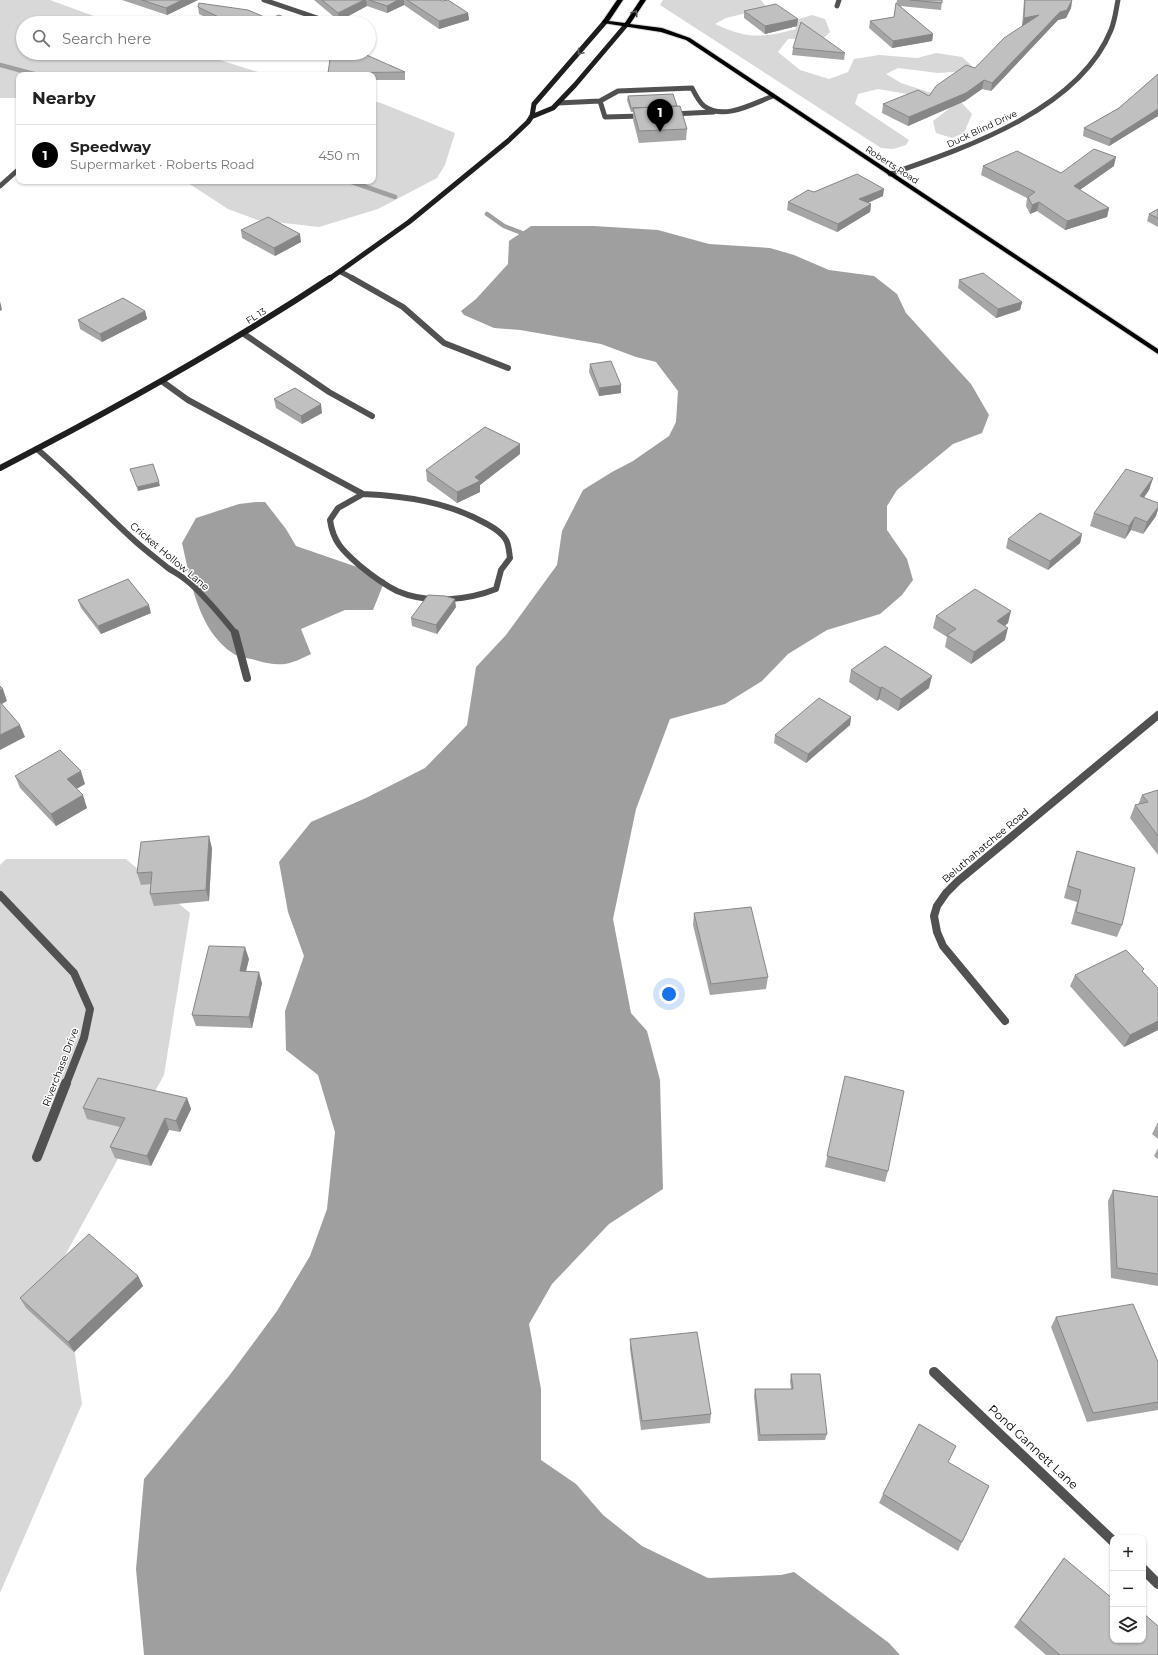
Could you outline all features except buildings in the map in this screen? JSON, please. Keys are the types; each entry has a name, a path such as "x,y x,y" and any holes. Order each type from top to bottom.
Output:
{"main road":[{"path":"531,117 534,104 605,22 620,0"},
{"path":"531,117 553,108 558,103 626,25 643,0"},
{"name":"Roberts Road","path":"605,22 662,30 688,39 1158,352"},
{"name":"FL 13","path":"0,468 163,382 244,334 341,272 405,226 501,147 531,117"}],"street":[{"path":"264,0 311,16"},
{"path":"837,6 839,0"},
{"name":"Duck Blind Drive","path":"890,174 965,147 1002,131 1056,96 1080,76 1097,54 1110,32 1118,0"},
{"path":"558,103 600,100 618,91 692,88 703,106 717,112"},
{"path":"665,114 730,111 773,96"},
{"path":"600,100 605,117 650,115"},
{"path":"0,186 16,172"},
{"path":"341,272 403,307 444,343 508,368"},
{"path":"244,334 329,392 372,416"},
{"path":"163,382 188,400 363,494 395,495 447,505 473,515 496,530 507,540 510,558 501,570 496,589 485,595 458,598 424,598 404,594 384,584 353,561 332,537 330,520 338,508 363,494"},
{"name":"Cricket Hollow Lane","path":"37,449 63,471 84,494 100,507 135,541 169,569 186,580 222,617 236,634 247,678"},
{"name":"Beluthahatchee Road","path":"1005,1021 943,946 936,933 934,920 936,907 943,896 998,848 1158,715"},
{"name":"Riverchase Drive","path":"0,895 74,973 90,1009 84,1038 37,1157"},
{"name":"Pond Gannett Lane","path":"934,1372 1110,1538"},
{"path":"1145,1571 1158,1584"}],"shaded area":[{"path":"0,0 50,0 94,16 16,16 16,60 220,60 258,72 16,72 16,98 0,98"},
{"path":"663,0 761,0 767,8 726,18 715,24 746,35 755,36 774,34 796,29 793,21 812,15 825,19 830,32 824,38 788,39 778,52 800,70 829,79 848,72 854,59 879,55 917,58 936,53 962,57 972,66 968,71 938,73 898,68 886,74 901,83 962,103 972,114 964,133 952,138 936,133 933,121 951,107 919,96 878,89 858,94 855,104 909,140 906,145 893,149 881,148 660,5"},
{"path":"376,102 455,133 445,165 437,178 378,209 319,227 257,220 228,209 190,184 376,184"},
{"path":"531,226 594,226 658,230 709,244 770,248 794,255 829,270 874,276 897,294 906,313 971,384 989,415 982,433 953,444 897,490 887,506 887,530 907,559 913,580 902,595 880,614 827,630 788,654 762,681 725,704 670,719 636,809 613,919 631,1013 647,1031 660,1080 663,1189 609,1224 552,1284 529,1324 541,1389 541,1460 576,1484 603,1515 642,1546 708,1578 781,1575 794,1572 889,1643 900,1655 144,1655 136,1569 144,1479 229,1376 277,1311 310,1256 327,1209 335,1132 318,1075 286,1050 285,1011 304,956 288,912 279,862 311,822 366,798 425,768 467,725 476,667 506,635 557,565 562,531 583,490 633,461 669,436 676,422 678,391 656,362 636,357 601,344 520,330 494,328 464,315 461,311 476,299 508,264 509,241"},
{"path":"265,502 286,529 296,546 360,568 385,580 373,610 345,610 301,629 311,654 290,663 271,664 242,657 234,654 222,644 204,619 198,604 182,543 196,518 239,504"},
{"path":"6,859 126,859 190,913 164,1075 62,1261 82,1404 0,1593 0,865"}],"waterway":[{"path":"0,65 27,72"},
{"path":"358,184 395,197"},
{"path":"487,214 504,226 530,236"}],"place":[{"name":"Speedway","path":"660,132"}]}
